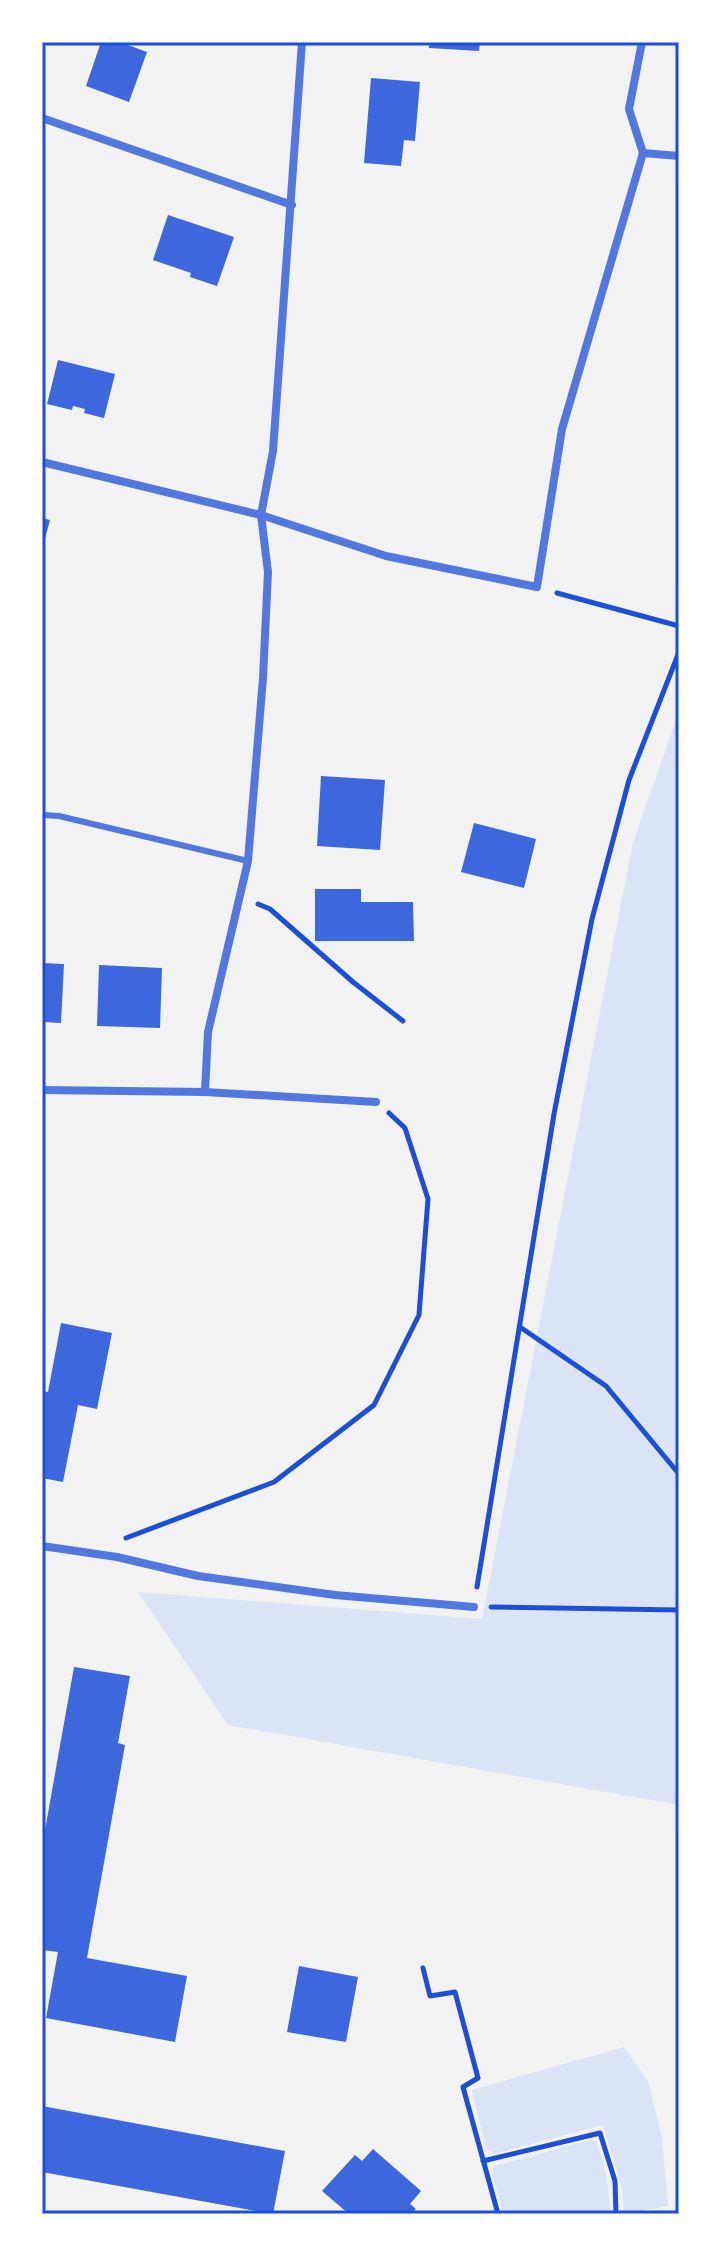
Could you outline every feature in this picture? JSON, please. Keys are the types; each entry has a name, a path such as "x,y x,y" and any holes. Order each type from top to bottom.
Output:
{"street":[{"path":"205,1092 208,1032 248,861 268,572 261,515 273,451 302,42"},
{"path":"42,462 261,515 386,556 537,587 562,429 643,153 629,109 642,42"},
{"path":"42,118 292,205"},
{"path":"643,153 679,156"},
{"path":"42,1090 205,1092 376,1102"},
{"path":"42,1546 117,1557 198,1576 335,1595 474,1607"}],"lane":[{"path":"42,815 59,816 248,861"}],"path":[{"path":"537,587 679,626"},
{"path":"679,652 629,780 592,919 567,1036 474,1607 679,1610"},
{"path":"673,663 679,671"},
{"path":"241,896 270,909 403,1021"},
{"path":"117,1557 126,1538 274,1482 374,1405 419,1315 428,1199 405,1128 376,1102"},
{"path":"520,1327 606,1386 679,1474"},
{"path":"423,1968 430,1996 455,1992 478,2078 463,2087 498,2214"},
{"path":"483,2161 600,2133 615,2181 616,2214"}],"shaded area":[{"path":"679,712 679,1805 228,1725 138,1592 482,1619 633,842"},
{"path":"624,2047 649,2083 662,2138 668,2206 624,2214 622,2188 603,2125 494,2154 486,2148 472,2090"},
{"path":"596,2141 604,2168 610,2214 503,2214 492,2172 494,2166"}],"building":[{"path":"101,42 126,42 147,52 129,102 86,86"},
{"path":"429,42 480,42 479,51 429,48"},
{"path":"371,78 420,82 415,141 404,140 401,166 364,163"},
{"path":"168,215 234,237 217,286 153,260"},
{"path":"58,360 115,374 104,418 84,413 85,409 73,406 72,410 47,404"},
{"path":"42,518 50,520 43,546 42,546"},
{"path":"321,776 385,780 380,850 317,846"},
{"path":"474,823 536,839 524,888 461,872"},
{"path":"315,889 361,889 361,902 413,902 414,941 315,941"},
{"path":"42,963 64,964 61,1023 42,1022"},
{"path":"99,965 162,968 160,1028 97,1026"},
{"path":"61,1323 112,1333 97,1409 78,1405 63,1482 42,1478 42,1391 48,1392"},
{"path":"74,1667 130,1676 118,1743 125,1745 87,1958 187,1976 175,2042 46,2018 58,1952 42,1950 42,1847"},
{"path":"299,1966 358,1977 346,2042 287,2032"},
{"path":"42,2106 285,2151 273,2214 42,2172"},
{"path":"373,2149 421,2191 410,2204 416,2209 411,2214 349,2214 322,2191 355,2155 362,2161"}]}
